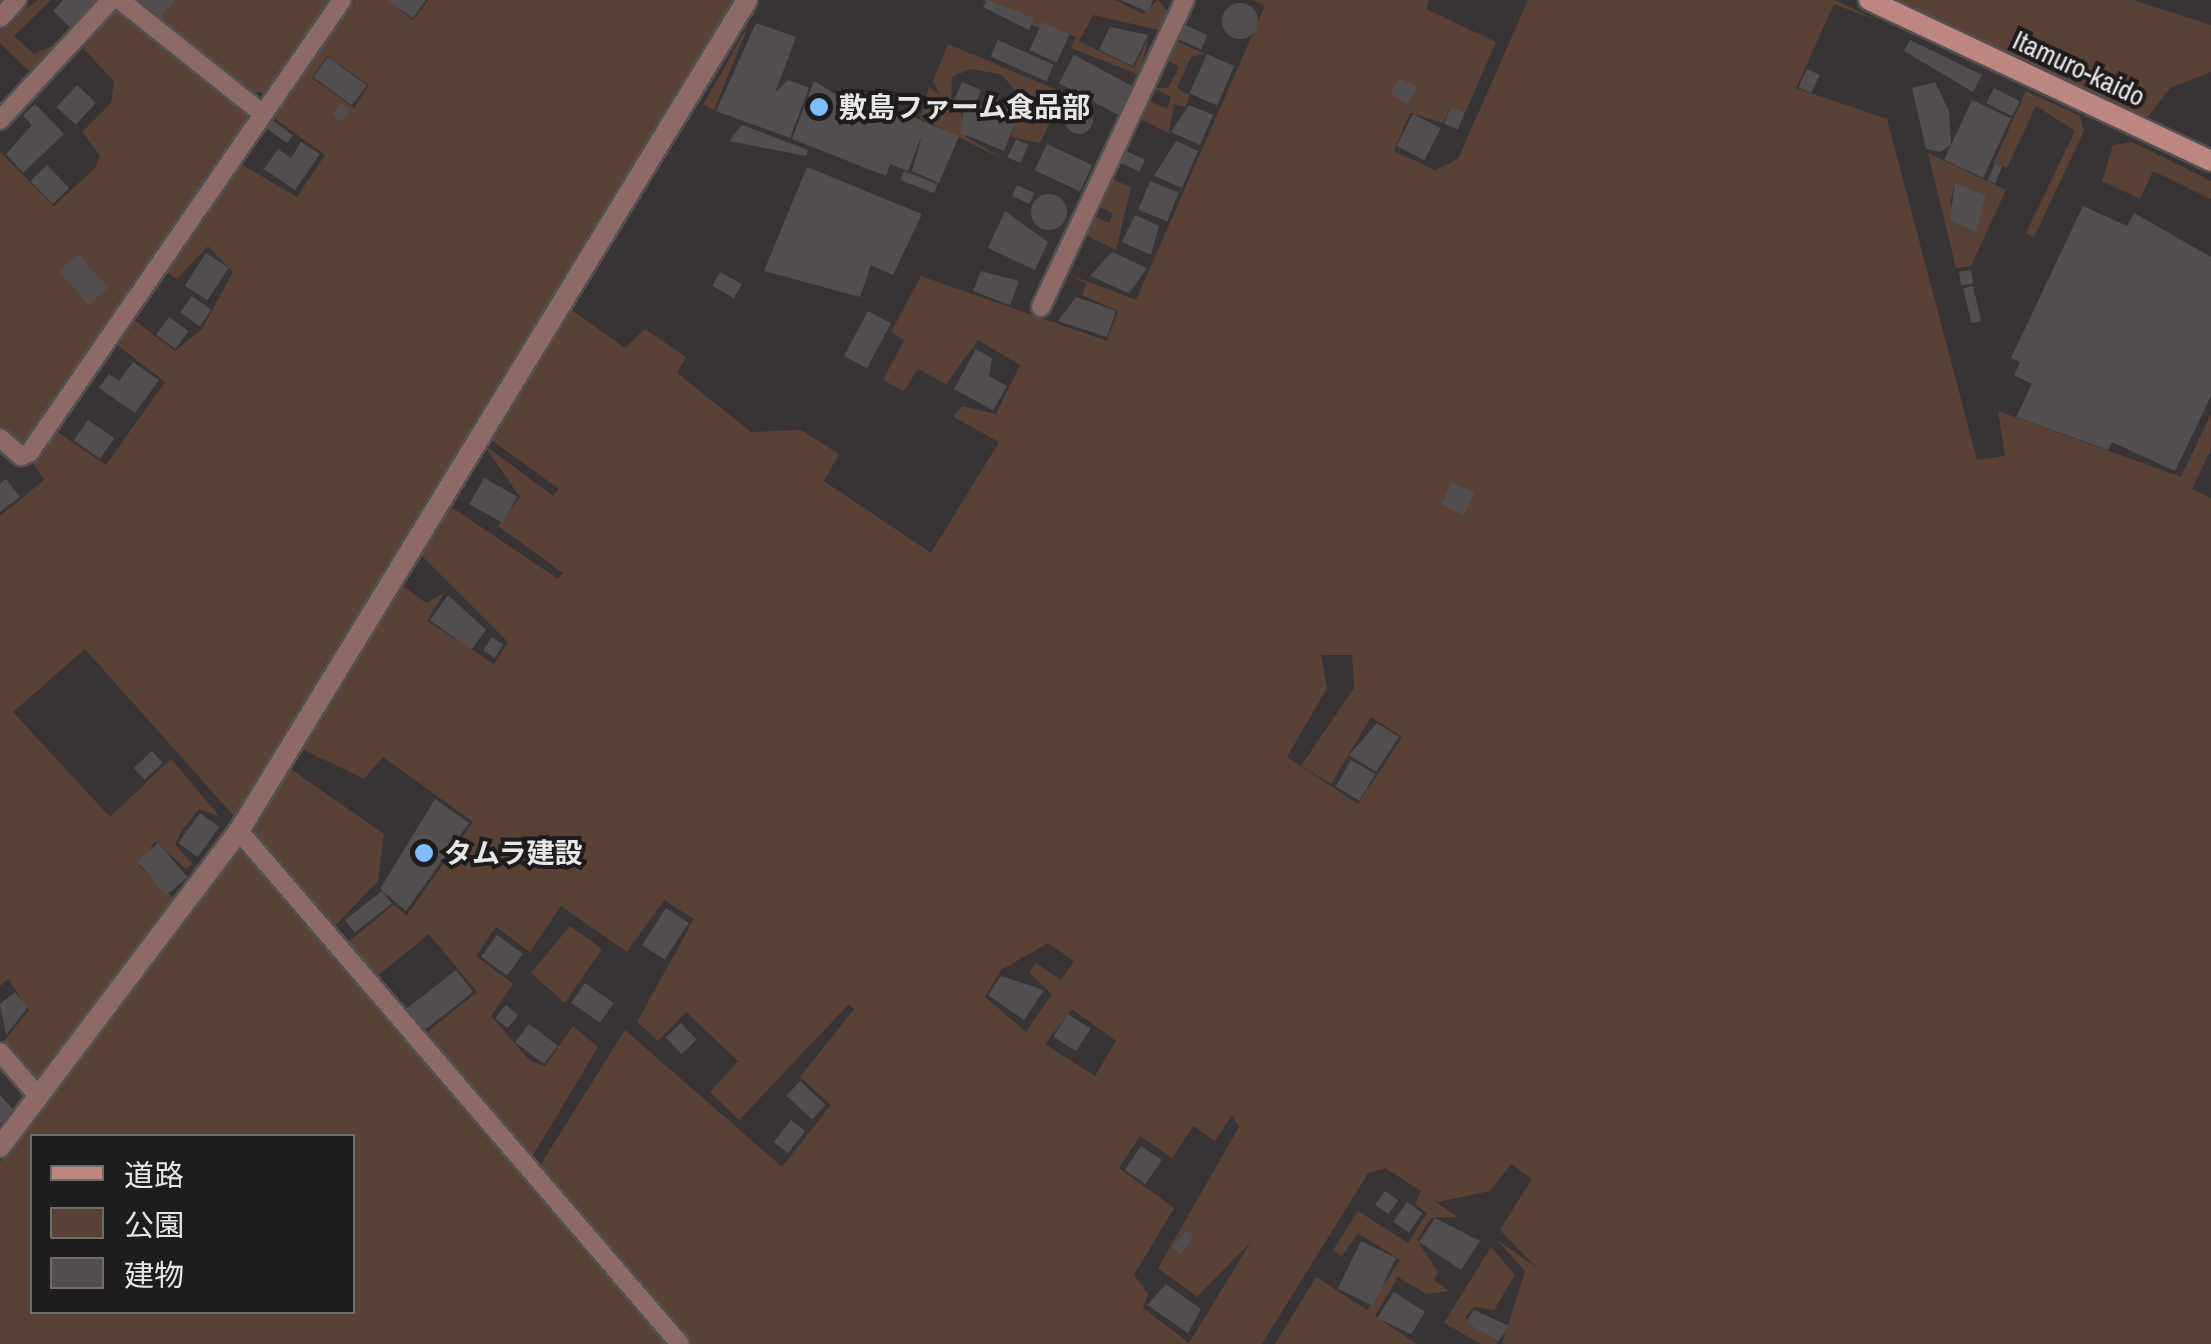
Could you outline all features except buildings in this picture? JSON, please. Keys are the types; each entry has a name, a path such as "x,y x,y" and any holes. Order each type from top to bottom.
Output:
{"main road":[{"name":"Itamuro-kaido","path":"1869,0 2211,161"}],"street":[{"path":"0,18 17,0"},
{"path":"0,120 111,0"},
{"path":"120,0 263,114"},
{"path":"0,438 12,452 30,452 342,0"},
{"path":"0,1147 240,831 746,0"},
{"path":"1042,307 1185,0"},
{"path":"240,831 680,1344"},
{"path":"0,1052 39,1096"}],"green space":[{"path":"38,0 51,0 14,36 34,54 59,43 31,73 0,43 0,27"},
{"path":"119,0 348,0 270,94 237,90 264,118 241,164 297,197 325,155 271,116 355,0 388,0 413,20 428,0 734,0 553,297 625,348 645,329 686,357 677,373 751,432 801,430 839,454 824,481 931,553 999,442 953,417 962,406 996,414 1020,365 978,340 946,384 918,369 904,391 883,380 904,340 891,332 921,276 1107,341 1118,311 1082,295 1086,284 1070,275 1136,300 1265,6 1253,0 1429,0 1426,9 1496,42 1465,113 1451,107 1443,123 1410,113 1394,151 1435,170 1458,159 1528,0 1835,0 1881,22 1834,4 1796,88 1887,119 1977,460 2005,456 1998,411 2181,477 2211,414 2211,449 2192,489 2211,498 2211,1344 1502,1344 1525,1271 1497,1240 1537,1268 1500,1230 1532,1179 1511,1164 1490,1191 1438,1202 1426,1195 1458,1217 1431,1218 1417,1240 1438,1272 1434,1280 1449,1291 1426,1294 1398,1277 1375,1316 1417,1344 1275,1344 1316,1277 1367,1310 1400,1260 1358,1233 1342,1256 1333,1250 1358,1211 1408,1243 1427,1213 1415,1204 1421,1191 1385,1168 1368,1173 1262,1344 0,1344 0,1162 48,1099 1,1045 29,1010 8,979 0,986 0,516 44,480 32,461 53,429 106,465 165,382 117,345 134,320 175,351 202,329 233,272 208,246 177,279 167,272 191,235 175,229 41,440 18,447 0,427 0,152 54,206 95,168 100,156 82,132 111,103 114,81 80,45","holes":["327,56 369,85 354,108 312,78","490,408 499,415 486,436 559,489 553,496 482,443 520,497 498,526 563,573 558,579 450,506 416,550 508,642 494,664 427,621 444,593 426,603 399,583 390,595 379,587","85,649 249,833 189,913 139,866 155,841 186,869 192,864 175,844 182,830 199,809 220,817 171,759 110,817 13,712","1321,655 1352,655 1354,688 1301,766 1331,784 1371,717 1402,737 1358,804 1287,757 1327,688","300,748 364,779 383,757 473,822 407,915 393,905 346,944 375,978 429,934 477,992 425,1034 431,1041 420,1050 325,936 378,881 384,834 288,767","664,900 694,919 637,1022 658,1041 686,1012 738,1061 710,1092 739,1120 849,1004 854,1009 800,1077 831,1105 782,1167 625,1030 541,1164 556,1201 526,1167 598,1047 573,1026 545,1066 530,1061 491,1016 513,984 476,956 496,927 530,952 561,906 627,952","1048,943 1074,961 1061,980 1036,963 1029,973 1052,994 1026,1032 985,997 1001,970","1072,1009 1116,1041 1095,1076 1045,1044","1232,1115 1239,1127 1158,1268 1197,1297 1251,1242 1189,1343 1143,1308 1148,1294 1134,1275 1174,1208 1119,1168 1140,1136 1172,1158 1193,1126 1215,1141"]},
{"path":"982,0 1115,0 1143,14 1158,0 1168,12 1159,30 1093,15 1079,41 1134,68 1149,36 1139,75 1071,48 1076,36 1049,33"},
{"path":"1892,0 2133,0 2211,25 2211,72 2170,88 2147,118"},
{"path":"750,22 714,110 703,105"},
{"path":"1174,40 1205,54 1191,57 1177,88 1190,95 1185,107 1174,104 1169,133 1139,118 1148,100 1167,109 1171,97 1153,88 1168,88 1179,67 1165,59"},
{"path":"948,44 1064,93 1040,143 1012,137 1015,90 1001,74 970,69 952,77 951,103 941,98 933,81"},
{"path":"929,87 960,110 966,137 1005,160 920,118"},
{"path":"2026,91 2080,116 2084,131 2034,237 2026,233 2075,131 2036,106 2007,168 1994,162"},
{"path":"2132,142 2211,181 2211,199 2153,171 2140,199 2102,181 2113,145"},
{"path":"1928,153 2006,190 1971,266 1956,268","holes":["1955,183 1986,195 1977,232 1950,203"]},
{"path":"1112,179 1131,187 1116,250 1087,236 1095,217 1109,223 1113,214 1100,207"},
{"path":"570,926 602,949 565,1003 531,973"},
{"path":"1491,1247 1515,1275 1494,1310 1474,1307 1465,1318 1499,1344 1481,1344 1444,1323"}],"place":[{"name":"敷島ファーム食品部","path":"819,107"},
{"name":"タムラ建設","path":"424,853"}]}
